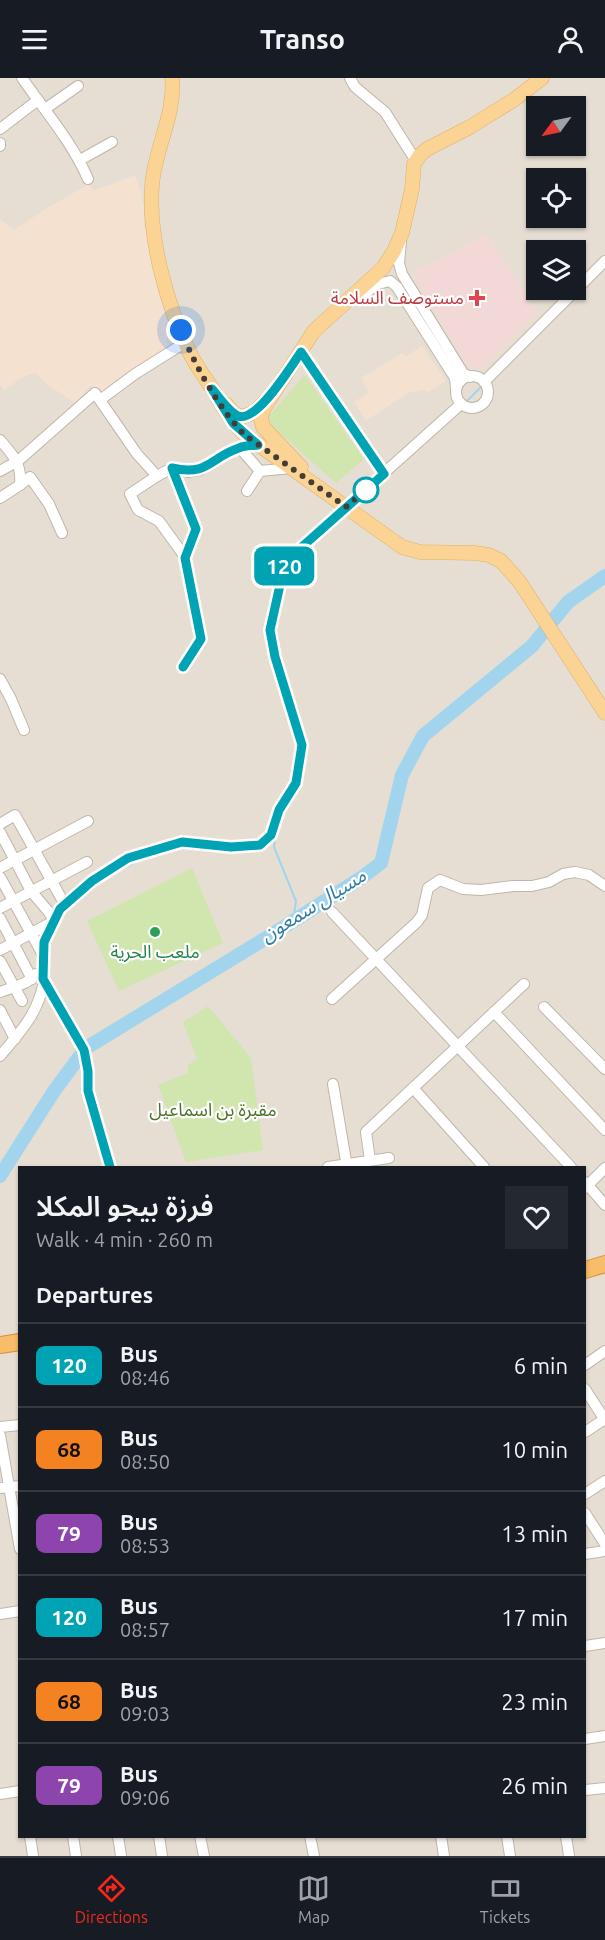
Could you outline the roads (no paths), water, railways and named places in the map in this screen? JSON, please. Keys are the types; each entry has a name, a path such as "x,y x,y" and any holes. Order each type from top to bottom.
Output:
{"highway":[{"path":"586,1270 605,1264"},
{"path":"586,1279 605,1274"},
{"path":"0,1345 18,1342"},
{"path":"0,1350 18,1348"}],"main road":[{"path":"172,78 173,85 167,119 154,164 151,213 156,251 189,352 233,423 258,445 402,547 420,552 475,553 489,555 501,561 519,581 605,713"},
{"path":"327,494 263,427 261,418 264,408 314,332 383,268 394,251 402,233 416,161 427,149 506,105 542,78"},
{"path":"212,389 236,414 242,417 255,412 281,383"}],"street":[{"path":"22,78 80,160 88,179"},
{"path":"350,78 355,87 385,112 416,161"},
{"path":"0,129 78,86"},
{"path":"80,160 112,142"},
{"path":"329,317 378,284 390,281 400,292 455,378 461,404 476,408 485,402 488,392 484,382 463,373 402,274 399,263 402,233"},
{"path":"484,382 605,261"},
{"path":"100,400 135,374 186,342"},
{"path":"301,352 384,474"},
{"path":"456,389 461,381 471,376"},
{"path":"0,471 18,461 95,393 137,454 157,476"},
{"path":"0,1056 34,1014 41,998 44,981 44,942 60,909 92,881 128,858 182,842 231,847 260,845 271,835 279,810 296,783 302,745 275,657 270,630 275,600 286,561 461,404"},
{"path":"0,440 18,461 21,475 20,485"},
{"path":"183,667 201,639 185,558 159,521 138,510 130,494 172,468 188,471 200,470 239,447 258,445"},
{"path":"239,447 260,471"},
{"path":"172,468 196,529 185,558"},
{"path":"260,471 291,468"},
{"path":"247,491 260,471"},
{"path":"0,498 30,477 49,504 62,533"},
{"path":"0,679 24,730"},
{"path":"0,824 15,815 65,905"},
{"path":"0,868 88,821"},
{"path":"0,832 32,891 54,921"},
{"path":"0,908 87,862"},
{"path":"332,999 417,922 422,915 428,888 440,880 463,890 481,890 532,886 549,882 563,874 575,872 589,875 605,886"},
{"path":"0,877 44,961"},
{"path":"332,912 570,1166"},
{"path":"0,918 32,979"},
{"path":"0,950 54,921"},
{"path":"0,960 22,1001"},
{"path":"0,993 32,979 44,961"},
{"path":"44,981 84,1050 88,1071 88,1091 110,1166"},
{"path":"370,1161 366,1132 524,984"},
{"path":"544,1007 605,1069"},
{"path":"0,1010 15,1039"},
{"path":"494,1012 605,1130"},
{"path":"333,1084 347,1165 389,1158"},
{"path":"413,1088 483,1166"},
{"path":"605,1168 586,1185 605,1205"},
{"path":"586,1364 605,1351"},
{"path":"586,1390 605,1419 586,1431"},
{"path":"0,1427 18,1425"},
{"path":"0,1435 18,1537"},
{"path":"586,1493 605,1480"},
{"path":"586,1515 605,1544"},
{"path":"586,1554 605,1551"},
{"path":"0,1614 18,1611"},
{"path":"586,1646 605,1643"},
{"path":"586,1739 605,1736"},
{"path":"586,1790 605,1788"},
{"path":"0,1794 18,1791"},
{"path":"30,1838 33,1856"},
{"path":"73,1838 76,1856"},
{"path":"118,1838 121,1856"},
{"path":"159,1838 162,1856"},
{"path":"200,1838 204,1856"},
{"path":"310,1838 314,1856"},
{"path":"441,1838 444,1856"},
{"path":"507,1838 510,1856"},
{"path":"566,1838 569,1856"}],"waterway":[{"path":"464,404 483,385"},
{"name":"مسيال سمعون","path":"0,1176 54,1091 86,1048 276,932 381,863 402,775 423,736 532,646 568,602 605,576"},
{"path":"275,839 274,847 296,901 293,921"},
{"path":"121,869 137,861"}],"place":[{"name":"مستوصف السلامة","path":"477,298"},
{"name":"ملعب الحرية","path":"155,932"}],"park label":[{"name":"مقبرة بن اسماعيل","path":"213,1110"}]}
